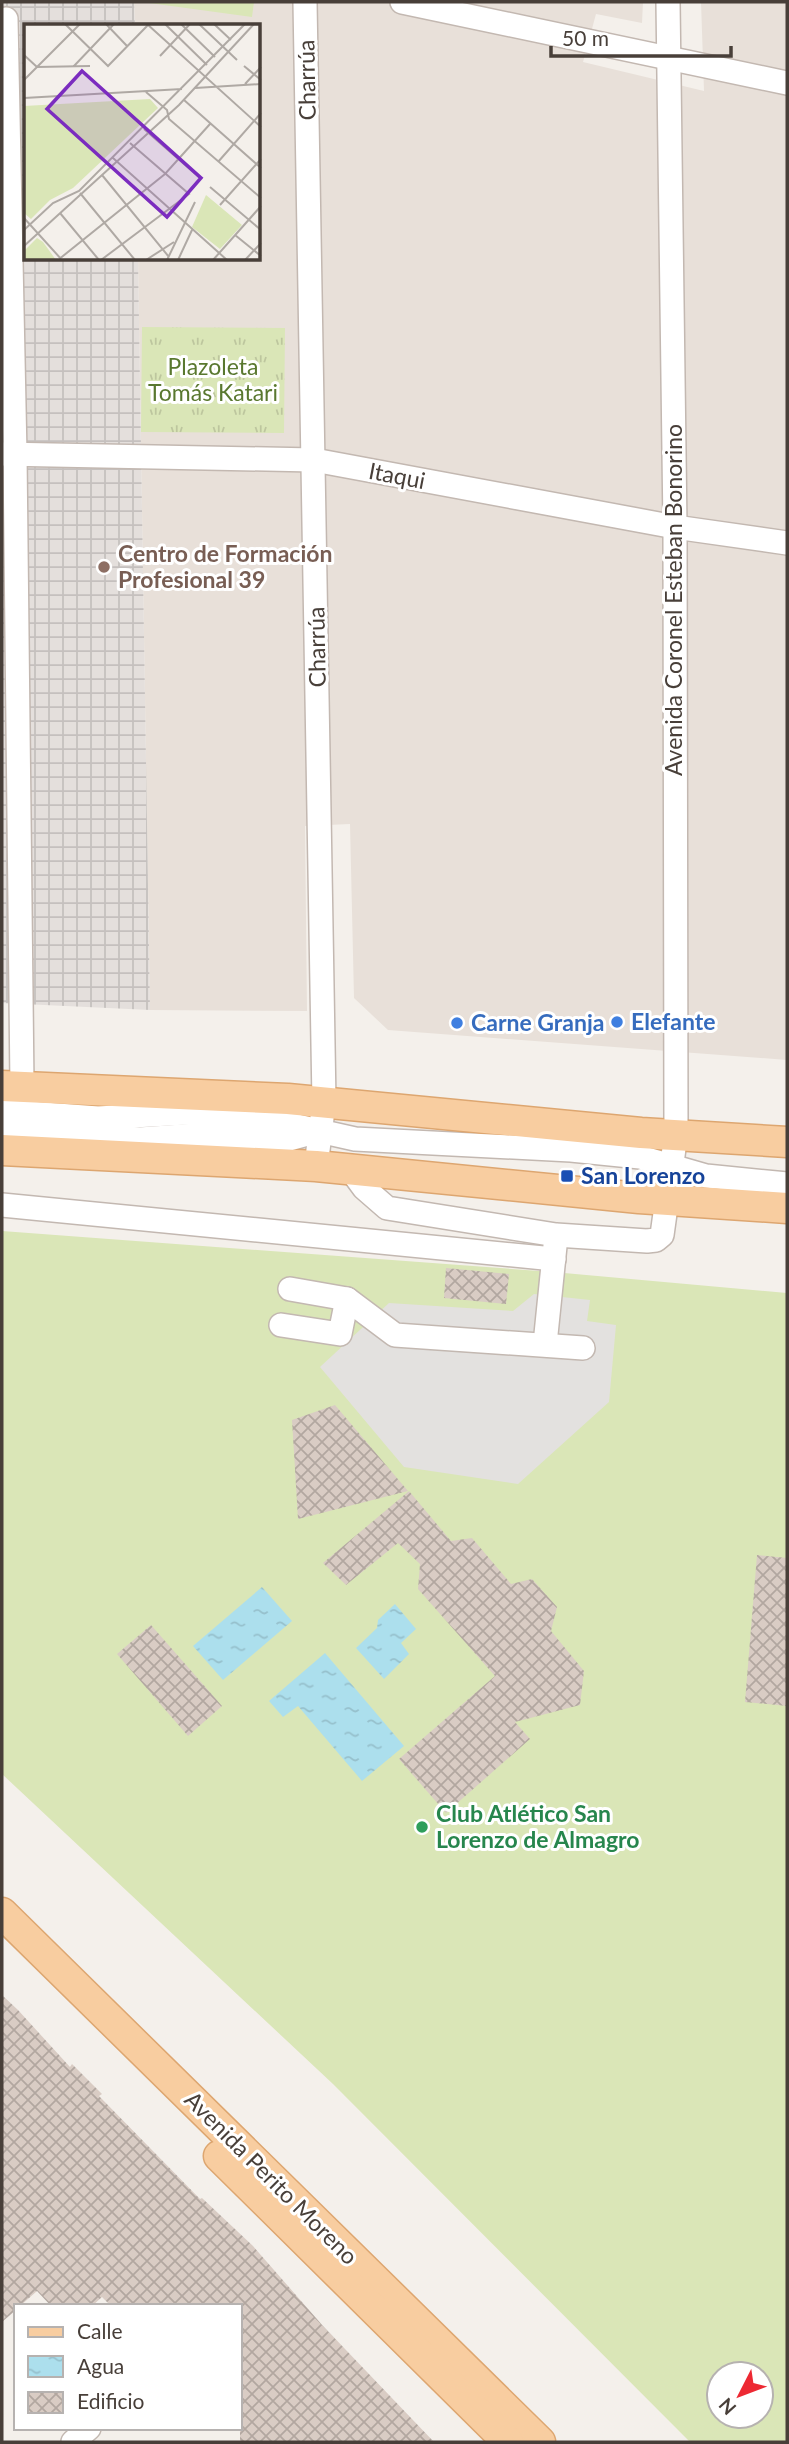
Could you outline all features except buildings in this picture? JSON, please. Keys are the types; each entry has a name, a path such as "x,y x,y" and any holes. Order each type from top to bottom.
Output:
{"main road":[{"path":"11,1119 322,1116 787,1142"},
{"path":"11,1119 316,1166 625,1197 787,1208"},
{"name":"Avenida Perito Moreno","path":"2,1913 540,2442"},
{"name":"Avenida Perito Moreno","path":"2,1942 508,2442"}],"street":[{"name":"Charrúa","path":"305,2 322,1116 316,1166"},
{"path":"402,2 787,83"},
{"name":"Avenida Coronel Esteban Bonorino","path":"556,1235 656,1240 662,1235 676,1134 675,527 668,2"},
{"path":"6,19 11,1119"},
{"name":"Itaqui","path":"8,454 314,460 675,527 787,543"},
{"path":"11,1119 57,1100 138,1115 186,1113 288,1124 322,1116 355,1139 571,1150 640,1157 706,1175 787,1184"},
{"path":"11,1119 140,1139 197,1135 286,1140 322,1116"},
{"path":"350,1169 364,1188 387,1208 556,1235 545,1344"},
{"path":"2,1205 554,1259"},
{"path":"382,1243 387,1208"},
{"path":"290,1289 347,1298 395,1335 583,1348"},
{"path":"281,1325 340,1334 347,1298"},
{"path":"73,2442 87,2430"}],"shaded area":[{"path":"2,2 134,2 135,24 24,24 24,261 138,261 150,1010 2,1003"},
{"path":"134,2 643,2 642,23 596,14 583,62 704,91 701,2 787,2 787,1060 388,1030 354,998 350,824 305,826 307,1011 150,1010 138,261 261,261 261,24 135,24"},
{"path":"534,1294 590,1300 587,1321 616,1325 609,1402 518,1484 404,1467 320,1367 389,1303 513,1311"}],"green space":[{"path":"142,2 254,2 252,17"},
{"name":"Plazoleta Tomás Katari","path":"142,327 285,328 284,433 141,432"},
{"name":"Club Atlético San Lorenzo de Almagro","path":"2,1231 553,1272 787,1293 787,2442 690,2442 333,2084 2,1774"}],"water":[{"path":"262,1587 292,1621 223,1680 193,1646"},
{"path":"395,1604 416,1629 401,1643 409,1654 384,1679 356,1648 377,1628 378,1620"},
{"path":"325,1653 404,1746 362,1781 298,1706 283,1717 269,1701"}],"place":[{"name":"Centro de Formación Profesional 39","path":"104,567"},
{"name":"Elefante","path":"617,1022"},
{"name":"Carne Granja","path":"457,1023"},
{"name":"San Lorenzo","path":"567,1176"},
{"name":"Club Atlético San Lorenzo de Almagro","path":"422,1827"}]}
